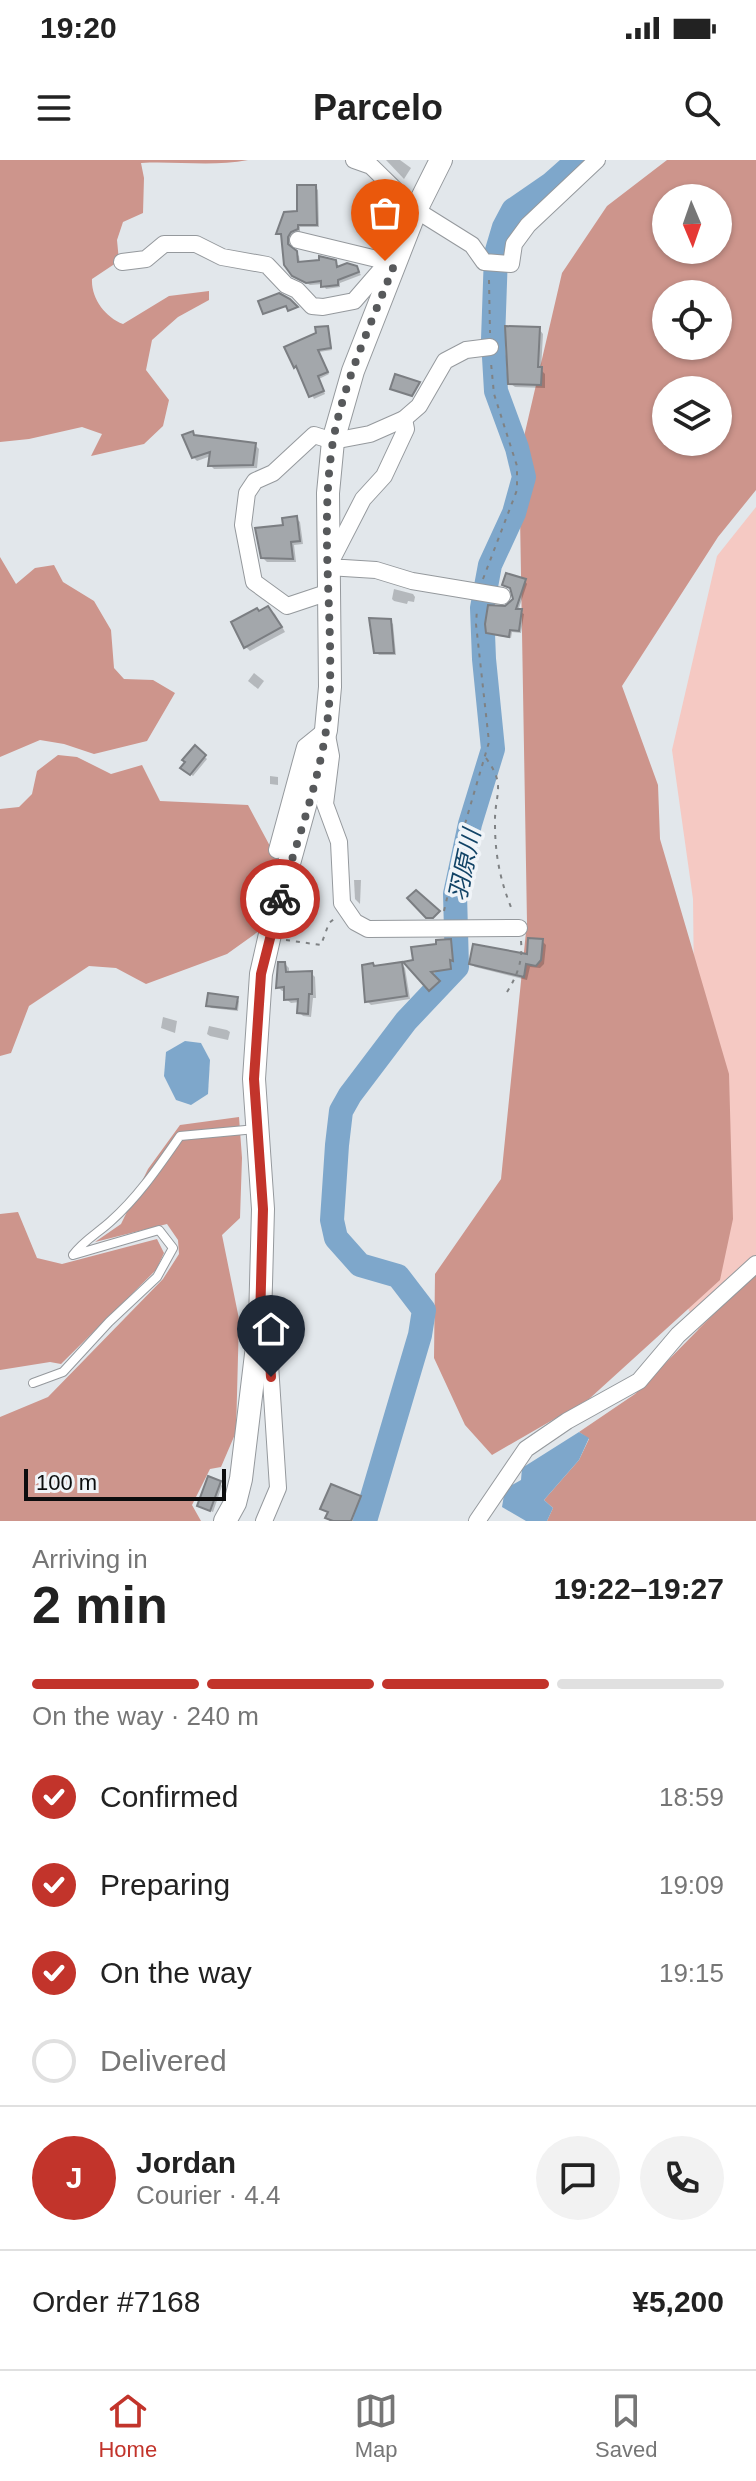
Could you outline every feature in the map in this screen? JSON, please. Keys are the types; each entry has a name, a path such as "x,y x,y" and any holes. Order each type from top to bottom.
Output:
{"main road":[{"path":"225,1521 235,1503 241,1479 260,1321 263,1209 254,1079 261,974 326,730 330,687 328,493 333,441 353,371 416,210 441,160"}],"street":[{"path":"354,160 371,166 416,210 472,245 484,262 511,264 514,244 528,225 597,160"},
{"path":"298,240 385,261 393,268"},
{"path":"122,262 146,259 164,244 196,244 222,257 267,265 312,306 323,307 354,301 380,271 393,268"},
{"path":"329,592 287,606 254,582 243,525 247,493 255,481 273,473 314,435 333,441 370,434 404,419 419,406 445,361 466,350 490,347"},
{"path":"404,419 406,429 384,476 363,499 328,567 376,570 412,581 502,596"},
{"path":"277,850 305,747 326,730 331,756 325,804 339,842 342,903 355,922 368,929 519,928"},
{"path":"477,1521 526,1449 567,1421 639,1381 678,1335 756,1264"},
{"path":"260,1321 269,1349 278,1488 264,1521"}],"lane":[{"path":"33,1383 63,1372 109,1322 157,1277 173,1248 159,1230 73,1255 79,1246 112,1221 150,1179 180,1136 258,1129"}],"path":[{"path":"485,757 497,773 499,784 495,823 500,880 519,928 522,953 517,977 507,992"},
{"path":"269,937 321,945 329,923 337,916 350,915"}],"shaded area":[{"path":"0,160 248,160 141,163 143,213 123,222 117,240 119,261 92,279 100,306 110,317 123,324 169,296 209,291 209,300 178,317 152,340 146,370 169,400 163,426 144,444 91,456 102,434 82,427 0,442"},
{"path":"667,160 756,160 756,490 718,537 622,686 658,785 660,839 729,1074 733,1219 720,1280 589,1399 492,1455 465,1425 434,1358 435,1274 501,1179 527,922 519,458 562,273 607,206"},
{"path":"756,507 756,1436 748,1436 670,1270 695,1072 693,899 672,750 717,556"},
{"path":"0,557 16,584 35,568 54,565 63,582 94,601 111,630 114,668 124,679 153,680 175,693 147,741 94,754 40,740 0,757"},
{"path":"58,755 77,757 111,774 142,765 160,801 248,805 278,861 259,931 227,954 146,984 116,968 89,966 29,1006 11,1053 0,1056 0,809 19,807 32,794 37,771"},
{"path":"239,1117 242,1158 240,1218 222,1235 239,1319 236,1432 221,1467 210,1469 192,1505 201,1521 0,1521 0,1417 48,1397 163,1279 179,1254 178,1240 167,1224 95,1242 121,1224 148,1169 180,1125"},
{"path":"18,1212 37,1258 62,1264 157,1239 164,1253 156,1270 61,1364 50,1362 0,1370 0,1214"},
{"path":"756,1271 756,1521 547,1521 553,1508 544,1500 579,1460 589,1439 579,1432 635,1394"}],"water":[{"path":"185,1041 201,1043 210,1060 208,1094 191,1105 176,1100 164,1076 166,1052"},
{"path":"579,1432 589,1438 579,1460 544,1500 553,1508 547,1521 526,1521 502,1507 505,1489 521,1480 522,1468"}],"building":[{"path":"297,185 316,185 317,225 298,225 298,229 288,237 288,244 297,251 298,262 319,260 319,256 336,260 337,267 347,263 357,266 359,272 338,280 338,285 321,287 321,281 306,283 292,276 284,265 281,234 276,234 284,212 297,211"},
{"path":"279,293 298,307 288,311 286,306 263,314 258,301"},
{"path":"328,326 331,348 318,350 328,372 318,376 324,391 309,397 284,347 316,333 315,327"},
{"path":"505,326 540,327 538,367 542,367 541,385 508,384"},
{"path":"395,374 420,382 412,396 390,389"},
{"path":"193,431 194,435 256,443 253,465 208,466 210,452 192,458 182,435"},
{"path":"297,516 300,541 291,542 293,559 261,558 255,528 283,525 282,518"},
{"path":"506,573 526,579 516,609 522,609 519,631 510,630 509,637 486,633 485,624 488,605 505,606 513,599 510,588 502,585"},
{"path":"268,606 282,627 244,648 231,622 257,608 259,611"},
{"path":"369,618 391,619 394,653 374,653"},
{"path":"195,745 206,755 190,775 180,768 185,762 182,760"},
{"path":"416,890 440,911 433,918 426,918 407,898"},
{"path":"528,938 543,939 541,960 536,966 526,964 524,977 469,964 473,944 527,954"},
{"path":"451,939 451,969 431,972 440,981 429,991 403,962 413,960 411,947"},
{"path":"278,962 285,962 286,972 312,971 308,1014 297,1013 298,999 284,1000 284,987 276,988"},
{"path":"402,962 407,996 365,1002 362,965"},
{"path":"208,993 238,997 236,1009 206,1006"},
{"path":"208,1476 221,1481 210,1511 197,1506"},
{"path":"331,1484 361,1496 351,1521 325,1518 328,1512 320,1509"}],"waterway":[{"name":"羽原川","path":"365,1521 420,1335 424,1310 398,1276 360,1265 336,1238 332,1220 341,1111 406,1021 457,967 455,894 470,824 493,749 482,608 490,565 514,513 524,477 496,391 493,340 496,254 513,210 551,184 578,160"}],"way so far":[{"path":"280,899 326,730 330,687 328,493 333,441 353,371 393,268 385,261"}],"route":[{"path":"271,1377 269,1349 260,1321 263,1209 254,1079 261,974 280,899"}]}
